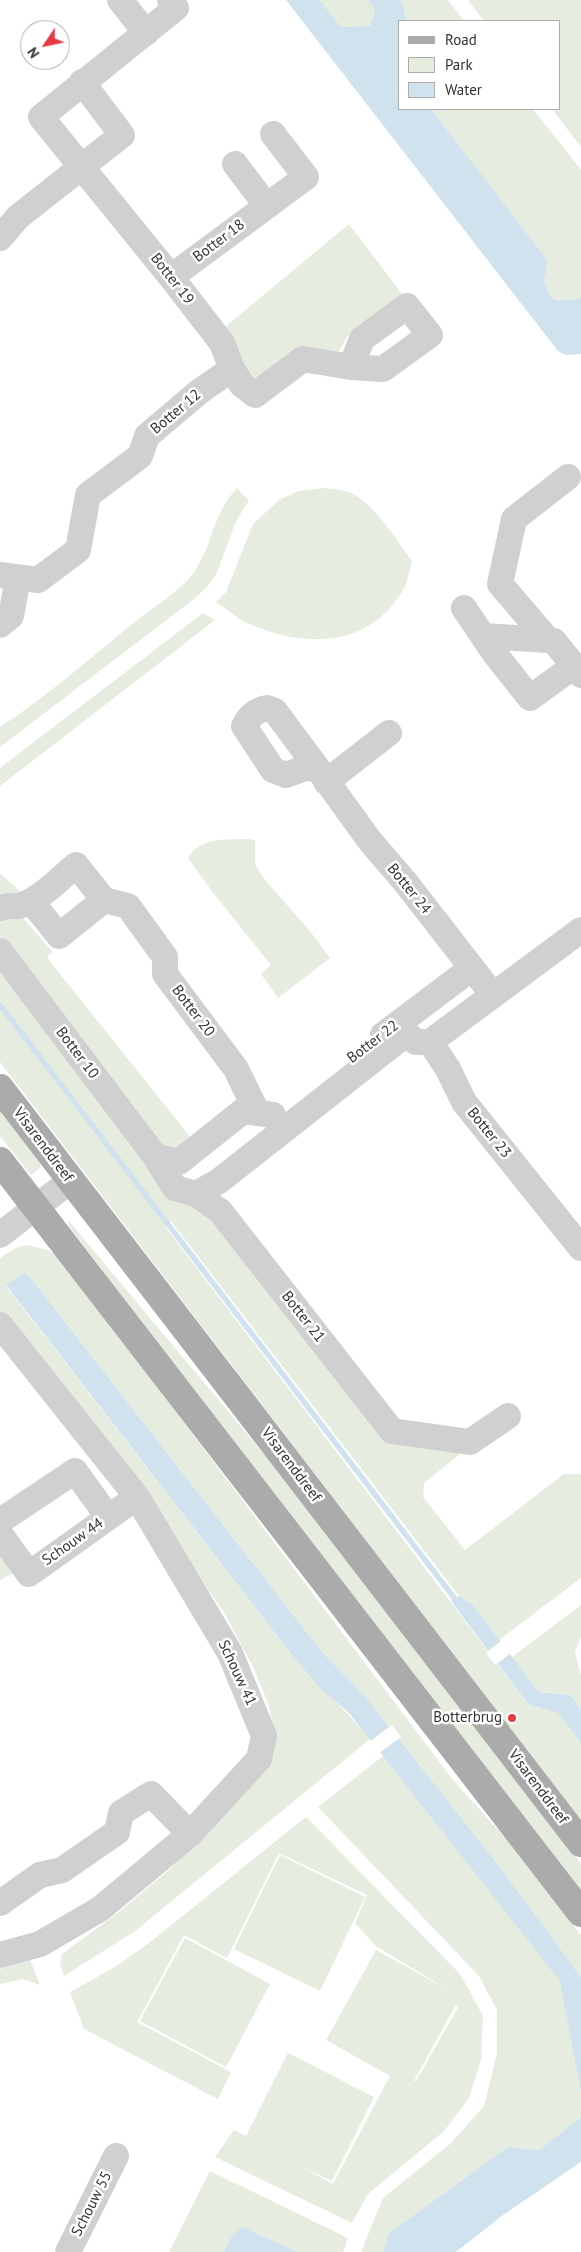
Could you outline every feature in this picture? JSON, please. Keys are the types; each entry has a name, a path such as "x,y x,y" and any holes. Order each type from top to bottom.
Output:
{"main road":[{"name":"Visarenddreef","path":"0,1088 581,1843"},
{"path":"0,1162 581,1913"}],"street":[{"path":"120,0 146,33"},
{"name":"Botter 19","path":"170,0 176,8 41,117 171,276 222,344 232,368 242,385 255,395 303,359 351,367"},
{"path":"6,231 122,135 82,82"},
{"name":"Botter 18","path":"171,276 306,177 272,134"},
{"path":"235,164 266,205"},
{"name":"Botter 12","path":"0,625 11,616 9,577 38,580 78,550 88,495 140,456 147,436 200,391 232,368"},
{"path":"548,640 500,584 514,519 568,477"},
{"path":"464,608 483,636 530,698 577,671 554,642 483,636"},
{"name":"Botter 24","path":"389,733 322,776 370,841 406,883 484,983"},
{"path":"0,908 10,904 20,906 31,901 76,865 104,900 59,936 31,901"},
{"name":"Botter 20","path":"104,900 128,906 165,956 166,974 272,1119"},
{"name":"Botter 22","path":"196,1194 219,1182 272,1119 411,1034 581,913"},
{"name":"Botter 22","path":"411,1034 484,983 581,930"},
{"name":"Botter 10","path":"0,951 155,1156"},
{"name":"Botter 23","path":"411,1034 448,1069 464,1102 581,1248"},
{"name":"Botter 22","path":"155,1156 179,1162 243,1111 272,1119"},
{"name":"Botter 21","path":"155,1156 175,1188 196,1194 220,1211 392,1431 470,1442 508,1416"},
{"path":"0,1235 70,1181"},
{"name":"Schouw 41","path":"0,1325 137,1497 230,1653 264,1736 259,1759 190,1834 100,1909 40,1944 0,1955"},
{"name":"Schouw 44","path":"0,1521 75,1471 108,1517"},
{"name":"Schouw 44","path":"0,1534 29,1574 137,1497"},
{"path":"0,1903 40,1875 62,1870 117,1832 121,1813 151,1794 190,1834"},
{"name":"Schouw 55","path":"68,2252 116,2156"}],"green space":[{"path":"320,0 368,0 375,10 370,26 341,27"},
{"path":"400,0 448,0 463,20 406,20 403,4"},
{"path":"468,0 581,0 581,147 553,110 561,110 561,20 483,20"},
{"path":"432,110 534,110 581,170 581,299 557,300 551,297 544,281 546,260"},
{"path":"349,224 402,294 347,337 336,356 260,388 219,332"},
{"path":"237,488 249,501 234,526 217,572 207,587 194,599 0,747 0,727 52,689 187,581 199,564 222,509"},
{"path":"324,488 342,490 366,503 381,518 412,561 405,586 392,606 375,621 357,631 338,637 317,639 295,638 273,633 247,623 216,602 226,592 253,524 279,500 299,491"},
{"path":"203,613 215,620 0,786 0,768"},
{"path":"222,840 255,840 255,864 264,879 310,931 330,958 278,998 261,974 271,965 214,894 188,858 193,851 207,843"},
{"path":"0,873 22,893 0,901"},
{"path":"23,918 53,952 49,954 48,959 191,1138 178,1148 162,1149 4,944 0,936 0,922 3,919"},
{"path":"0,973 169,1192 203,1200 392,1440 465,1450 424,1483 423,1497 465,1550 564,1474 581,1474 581,1578 499,1640 471,1603 459,1596 171,1221 164,1225 528,1704 558,1713 581,1743 581,1822 0,1062"},
{"path":"0,1109 41,1161 40,1168 31,1175 0,1136"},
{"path":"68,1220 272,1464 501,1757 581,1864 581,1896 356,1607 69,1226"},
{"path":"27,1245 48,1250 61,1259 453,1780 511,1844 581,1935 581,1977 492,1857 365,1696 322,1652 26,1272 6,1286 292,1655 370,1739 135,1931 64,1976 60,1965 62,1954 119,1912 169,1870 222,1816 275,1736 268,1703 253,1667 225,1614 141,1492 0,1312 0,1258 16,1248"},
{"path":"0,1548 17,1571 0,1580"},
{"path":"581,1605 581,1636 575,1652 581,1676 581,1709 570,1695 539,1692 512,1657"},
{"path":"383,1756 561,1981 581,2093 581,2117 539,2150 508,2147 389,2233 383,2252 361,2252 383,2198 450,2144 484,2106 497,2053 497,2010 479,1976 318,1807"},
{"path":"306,1817 460,1974 483,2016 481,2060 469,2098 444,2131 368,2194 352,2223 215,2157 234,2130 246,2136 288,2053 374,2097 332,2181 300,2166 333,2184 390,2076 326,2040 376,1950 450,1991 376,1946 355,1923 367,1895 279,1853 227,1958 184,1935 137,2022 231,2072 218,2099 84,2029 70,1992 115,1967 149,1943","holes":["456,2004 458,2008 416,2081 414,2081"]},
{"path":"280,1855 365,1897 320,1991 234,1949"},
{"path":"185,1938 270,1984 226,2067 140,2021"},
{"path":"30,1959 40,1985 23,1979 0,1984 0,1969"},
{"path":"210,2171 348,2238 343,2252 298,2252 242,2227 231,2237 224,2252 169,2252"}],"water":[{"path":"286,0 320,0 341,27 370,26 375,10 368,0 400,0 403,4 406,20 398,20 398,110 432,110 547,260 544,281 551,297 557,300 581,299 581,354 566,355 558,351"},
{"path":"26,1272 322,1652 365,1696 492,1857 581,1977 581,2093 560,1981 349,1713 321,1689 292,1655 6,1285"},
{"path":"459,1596 471,1603 539,1692 570,1695 581,1709 581,1743 558,1713 528,1704 451,1601"},
{"path":"581,2117 581,2162 503,2215 456,2252 383,2252 389,2233 508,2147 539,2150"},
{"path":"242,2227 298,2252 224,2252 231,2237"}],"pier":[{"path":"502,1640 511,1653 495,1665 486,1653"},
{"path":"392,1725 401,1737 378,1754 369,1742"}],"waterway":[{"path":"0,1005 455,1599"}],"place":[{"name":"Botterbrug","path":"512,1718"}]}
